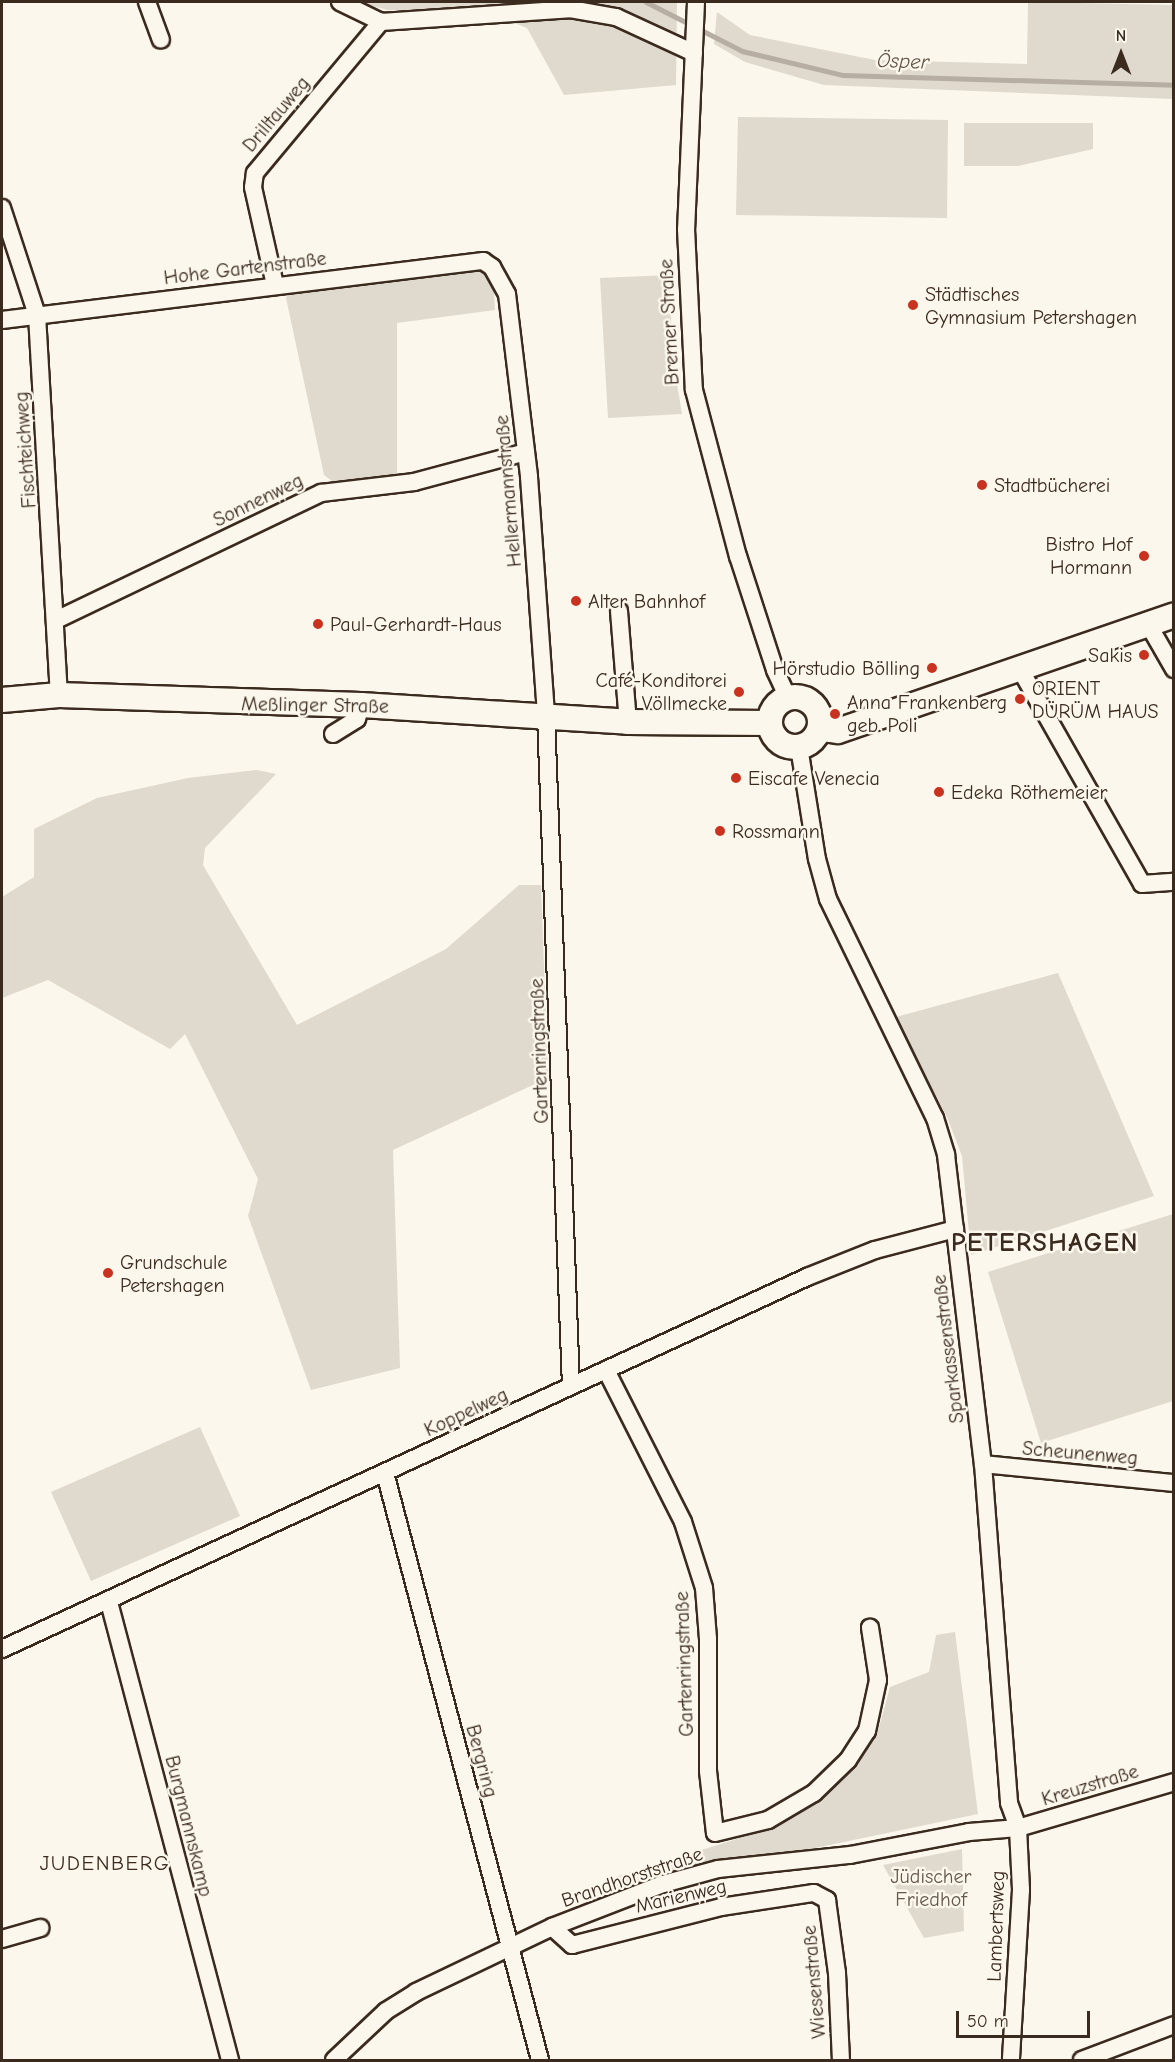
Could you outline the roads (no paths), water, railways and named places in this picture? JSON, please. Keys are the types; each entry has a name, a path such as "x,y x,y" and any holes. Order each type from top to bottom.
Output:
{"street":[{"path":"147,2 161,40"},
{"path":"340,2 381,22 570,9 616,16 694,47"},
{"name":"Bremer Straße","path":"696,5 686,229 694,390 738,556 775,670 788,698"},
{"name":"Drilltauweg","path":"275,285 253,188 255,173 381,22"},
{"name":"Fischteichweg","path":"2,208 37,315 59,695"},
{"name":"Hohe Gartenstraße","path":"2,320 483,261 492,267"},
{"name":"Hellermannstraße","path":"492,267 507,294 526,452 546,715"},
{"name":"Sonnenweg","path":"56,620 321,493 414,482 526,452"},
{"path":"619,611 628,722"},
{"path":"820,729 838,731 1173,615"},
{"path":"1148,624 1173,669"},
{"path":"1020,669 1142,884 1173,882"},
{"name":"Meßlinger Straße","path":"2,700 59,695 361,705 628,722 770,723"},
{"path":"799,697 817,708 820,729 810,743 799,747 777,740 770,723 772,712 788,698 799,697"},
{"path":"333,735 357,718 361,705"},
{"name":"Gartenringstraße","path":"546,715 571,1386"},
{"name":"Sparkassenstraße","path":"799,747 817,859 828,899 935,1118 946,1155 983,1464 1009,1803 1018,1828"},
{"name":"Koppelweg","path":"2,1649 109,1602 807,1276 875,1250 955,1229"},
{"name":"Gartenringstraße","path":"606,1370 683,1522 704,1588 708,1639 708,1771 715,1833 768,1820 814,1793 849,1760 867,1731 878,1680 870,1628"},
{"name":"Scheunenweg","path":"983,1464 1173,1483"},
{"name":"Bergring","path":"385,1473 540,2061"},
{"name":"Burgmannskamp","path":"109,1602 230,2061"},
{"name":"Kreuzstraße","path":"1018,1828 1173,1782"},
{"name":"Brandhorststraße","path":"334,2061 386,2011 510,1946 652,1888 718,1869 850,1855 969,1832 1018,1828"},
{"name":"Lambertsweg","path":"1011,2061 1021,1890 1018,1828"},
{"name":"Marienweg","path":"552,1927 572,1945 721,1907 814,1893 827,1900"},
{"name":"Wiesenstraße","path":"827,1900 837,1973 841,2061"},
{"path":"2,1939 40,1928"},
{"path":"1082,2061 1173,2025"}],"waterway":[{"name":"Ösper","path":"646,2 742,51 843,75 1174,85"}],"place":[{"name":"Städtisches Gymnasium Petershagen","path":"913,305"},
{"name":"Stadtbücherei","path":"982,485"},
{"name":"Bistro Hof Hormann","path":"1144,556"},
{"name":"Alter Bahnhof","path":"576,601"},
{"name":"Paul-Gerhardt-Haus","path":"318,624"},
{"name":"Sakis","path":"1144,655"},
{"name":"Hörstudio Bölling","path":"932,668"},
{"name":"Café-Konditorei Völlmecke","path":"739,692"},
{"name":"ORIENT DÜRÜM HAUS","path":"1020,699"},
{"name":"Anna Frankenberg geb. Poli","path":"835,714"},
{"name":"Eiscafe Venecia","path":"736,778"},
{"name":"Edeka Röthemeier","path":"939,792"},
{"name":"Rossmann","path":"720,831"},
{"name":"Grundschule Petershagen","path":"108,1273"}],"district":[{"name":"PETERSHAGEN","path":"1045,1244"},
{"name":"JUDENBERG","path":"105,1863"}],"park label":[{"name":"Jüdischer Friedhof","path":"931,1888"}]}
